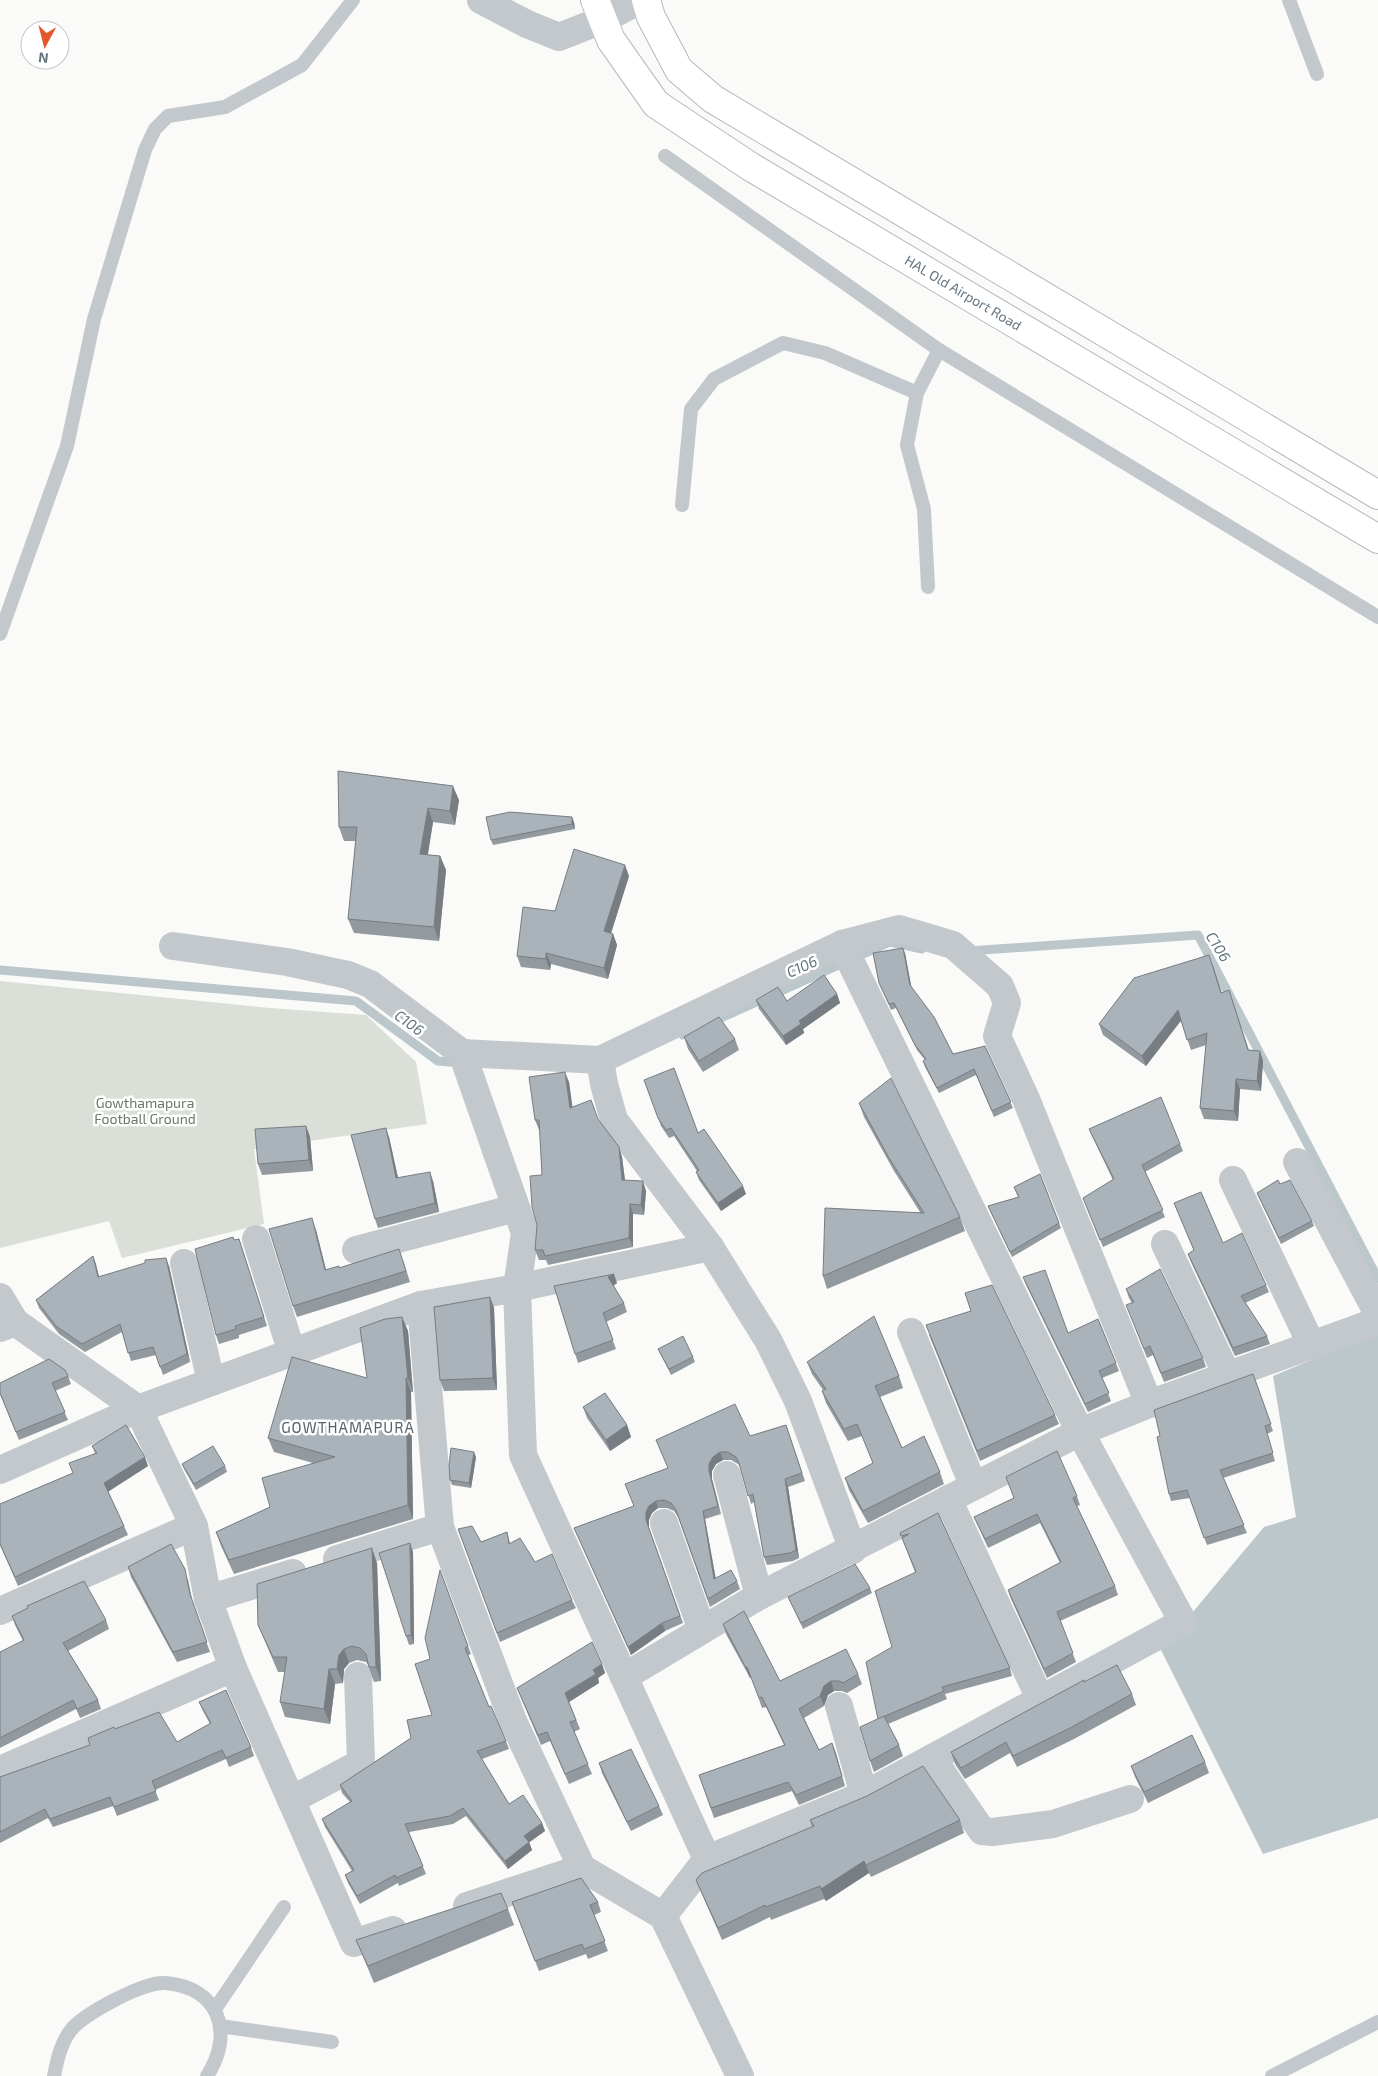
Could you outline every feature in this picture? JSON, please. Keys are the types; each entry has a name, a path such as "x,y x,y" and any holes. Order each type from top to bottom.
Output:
{"main road":[{"path":"646,0 651,17 679,70 713,99 1378,495"},
{"name":"HAL Old Airport Road","path":"598,10 611,40 656,104 751,167 1378,539"}],"street":[{"path":"482,0 527,24 559,37 598,10 640,0"},
{"path":"173,946 287,962 348,975 370,984 462,1053 601,1069 842,944 898,929 953,945 1000,986 1007,1003 998,1036 1026,1099 1149,1404"},
{"path":"663,1916 707,1858 864,1795 1183,1622 1080,1432 842,944"},
{"path":"462,1053 525,1233 517,1288 523,1455 707,1858"},
{"path":"601,1069 614,1120 710,1247 768,1340 798,1401 853,1550"},
{"path":"1297,1162 1378,1314"},
{"path":"1233,1180 1312,1346"},
{"path":"356,1250 516,1208"},
{"path":"256,1239 292,1353"},
{"path":"1166,1244 1228,1377"},
{"path":"0,1470 138,1409 421,1305 517,1288 710,1247"},
{"path":"184,1263 211,1382"},
{"path":"0,1297 7,1325 138,1409 194,1526 208,1599 233,1668 354,1943 418,1922"},
{"path":"421,1305 440,1528 513,1721 582,1868 663,1916 740,2076"},
{"path":"624,1677 759,1596 853,1550 973,1485 1080,1432 1149,1404 1228,1377 1378,1321"},
{"path":"911,1332 973,1485"},
{"path":"727,1475 759,1596"},
{"path":"948,1498 1040,1699"},
{"path":"664,1524 702,1630"},
{"path":"0,1612 194,1526"},
{"path":"208,1599 440,1528"},
{"path":"0,1770 233,1668"},
{"path":"291,1800 360,1763 358,1676"},
{"path":"839,1706 864,1795"},
{"path":"932,1758 982,1831 992,1832 1053,1824 1130,1799"},
{"path":"446,1913 582,1868"}],"lane":[{"path":"0,634 68,446 94,319 145,150 155,129 168,116 224,107 302,65 353,0"},
{"path":"1289,0 1317,74"},
{"path":"665,156 939,350 1378,617"},
{"path":"682,505 691,409 714,379 783,343 825,353 917,394"},
{"path":"928,587 924,509 907,445 917,394 939,350"},
{"path":"215,2009 284,1907"},
{"path":"54,2076 63,2045 71,2030 86,2017 144,1986 164,1983 186,1988 206,1998 215,2009 220,2026 220,2048 216,2063 207,2076"},
{"path":"1272,2076 1300,2070 1378,2022"},
{"path":"220,2026 332,2042"}],"green space":[{"name":"Gowthamapura Football Ground","path":"0,981 270,1008 366,1015 416,1062 427,1124 254,1149 264,1224 122,1258 109,1221 0,1248"}],"shaded area":[{"path":"1378,1332 1378,1818 1263,1854 1161,1650 1264,1527 1296,1517 1273,1376"}],"building":[{"path":"338,771 453,786 450,811 428,808 420,854 440,856 434,927 348,919 357,827 339,827"},
{"path":"510,812 572,817 572,824 491,840 486,817"},
{"path":"574,849 625,865 604,931 613,934 604,968 546,953 546,959 517,956 523,907 555,911"},
{"path":"903,948 910,985 934,1017 953,1054 985,1046 1011,1102 992,1111 974,1069 937,1088 923,1061 926,1059 915,1045 894,1003 889,1004 879,983 873,953"},
{"path":"1209,955 1221,993 1229,990 1248,1050 1260,1051 1257,1081 1236,1079 1234,1111 1200,1108 1207,1033 1187,1040 1178,1010 1142,1056 1099,1024 1134,978"},
{"path":"824,975 837,994 799,1021 801,1024 783,1036 756,1000 778,987 787,1001"},
{"path":"719,1017 735,1039 699,1061 684,1037"},
{"path":"674,1068 698,1133 704,1129 743,1186 718,1203 696,1172 699,1170 671,1128 666,1130 658,1118 644,1080"},
{"path":"565,1072 570,1108 591,1100 598,1119 619,1147 622,1180 643,1181 641,1205 630,1204 629,1238 545,1256 543,1250 535,1250 537,1225 532,1207 530,1176 542,1175 539,1120 535,1120 529,1077"},
{"path":"891,1078 960,1217 823,1276 825,1208 924,1213 889,1158 859,1103"},
{"path":"1161,1097 1180,1144 1142,1165 1163,1210 1100,1240 1083,1198 1114,1179 1089,1129"},
{"path":"306,1126 309,1160 258,1164 255,1129"},
{"path":"386,1128 396,1178 430,1172 435,1203 375,1219 351,1135"},
{"path":"1040,1174 1059,1223 1010,1252 988,1206 1019,1197 1014,1187"},
{"path":"1278,1180 1280,1184 1290,1180 1312,1221 1279,1238 1257,1193"},
{"path":"1201,1192 1223,1243 1242,1233 1266,1285 1241,1296 1267,1336 1233,1348 1188,1254 1194,1250 1174,1203"},
{"path":"312,1218 325,1270 339,1266 339,1268 399,1249 406,1271 293,1306 269,1229"},
{"path":"233,1237 234,1240 239,1239 264,1317 235,1326 236,1329 216,1335 195,1249"},
{"path":"93,1256 98,1277 145,1263 145,1260 166,1258 187,1354 160,1367 153,1347 128,1353 120,1324 82,1344 56,1326 36,1300"},
{"path":"1160,1269 1203,1358 1161,1373 1150,1346 1144,1349 1126,1305 1134,1302 1126,1289"},
{"path":"1045,1270 1068,1333 1098,1319 1116,1363 1099,1371 1109,1393 1085,1404 1023,1277"},
{"path":"614,1274 608,1277 624,1303 603,1313 613,1340 575,1354 554,1286"},
{"path":"992,1285 1055,1415 977,1451 926,1325 971,1311 965,1293"},
{"path":"490,1297 493,1378 440,1380 434,1307"},
{"path":"874,1316 899,1376 875,1386 902,1448 924,1436 940,1472 863,1511 845,1478 873,1463 857,1424 844,1429 822,1391 826,1389 807,1362"},
{"path":"402,1317 408,1378 406,1378 408,1505 229,1560 216,1532 270,1507 262,1478 335,1457 268,1438 292,1357 367,1378 360,1328 385,1319"},
{"path":"683,1336 693,1357 669,1369 658,1349"},
{"path":"49,1359 65,1370 68,1376 52,1383 65,1412 16,1432 0,1393 0,1383"},
{"path":"1253,1374 1271,1424 1265,1426 1273,1453 1220,1470 1244,1525 1204,1538 1187,1490 1169,1494 1157,1437 1160,1436 1154,1410"},
{"path":"605,1393 627,1425 606,1440 583,1407"},
{"path":"735,1404 750,1436 786,1425 802,1473 785,1479 796,1550 790,1553 764,1557 753,1494 748,1496 736,1457 728,1452 720,1452 713,1457 709,1464 718,1506 703,1511 714,1579 731,1570 737,1581 708,1599 676,1510 671,1503 664,1500 656,1501 649,1506 646,1512 646,1520 680,1616 662,1623 628,1647 574,1528 634,1506 625,1484 668,1468 656,1440"},
{"path":"126,1425 145,1457 104,1483 124,1526 15,1577 0,1544 0,1504 73,1473 69,1463 97,1453 92,1446"},
{"path":"213,1446 225,1466 194,1484 182,1464"},
{"path":"451,1448 474,1452 469,1483 450,1480"},
{"path":"1057,1451 1077,1496 1073,1498 1115,1586 1057,1612 1073,1653 1044,1669 1008,1590 1061,1562 1037,1514 985,1539 974,1517 1014,1498 1006,1477"},
{"path":"938,1513 1010,1668 942,1687 944,1691 878,1719 866,1662 892,1647 875,1591 916,1572 902,1538 909,1534 901,1536 900,1533"},
{"path":"472,1526 481,1542 507,1532 509,1544 520,1538 535,1562 552,1554 572,1600 497,1633 458,1529"},
{"path":"410,1543 411,1635 406,1636 379,1553"},
{"path":"171,1544 185,1569 190,1594 207,1642 173,1652 128,1567"},
{"path":"372,1548 376,1667 369,1667 366,1654 360,1648 352,1646 344,1649 339,1655 337,1669 329,1669 324,1709 280,1702 287,1657 273,1657 258,1625 257,1584"},
{"path":"855,1564 870,1588 801,1623 788,1597"},
{"path":"440,1570 468,1646 465,1648 489,1707 491,1706 506,1741 477,1751 509,1804 523,1795 542,1823 524,1836 529,1842 505,1861 463,1808 450,1816 405,1824 423,1866 396,1878 395,1875 357,1896 345,1875 354,1870 322,1819 352,1801 340,1785 411,1738 407,1720 432,1715 415,1664 430,1659 425,1638"},
{"path":"84,1581 106,1620 63,1643 98,1700 77,1709 73,1700 0,1738 0,1652 24,1640 12,1616 28,1608 27,1606"},
{"path":"744,1611 780,1681 846,1649 858,1674 843,1683 831,1681 824,1686 820,1696 799,1709 819,1750 832,1743 842,1776 796,1795 788,1782 711,1808 699,1775 785,1745 762,1697 759,1698 747,1667 723,1624"},
{"path":"592,1642 602,1664 593,1670 596,1674 565,1693 576,1720 570,1722 588,1764 565,1774 547,1732 538,1735 517,1688"},
{"path":"1117,1665 1132,1694 1070,1728 1013,1756 1006,1742 961,1768 951,1752 1084,1680 1084,1682"},
{"path":"226,1690 251,1747 226,1758 222,1750 152,1781 156,1791 114,1807 110,1797 50,1819 45,1809 0,1832 0,1777 90,1745 88,1738 159,1712 177,1742 211,1723 199,1702"},
{"path":"884,1716 899,1745 870,1761 860,1727"},
{"path":"1192,1735 1205,1762 1144,1792 1131,1766"},
{"path":"631,1749 659,1806 627,1822 599,1763"},
{"path":"923,1766 960,1820 866,1865 864,1861 821,1889 820,1886 766,1907 765,1905 718,1928 696,1880 702,1873 814,1826 810,1820 867,1796"},
{"path":"581,1878 598,1902 590,1905 605,1941 584,1949 582,1944 535,1961 512,1902"},
{"path":"501,1893 508,1909 368,1966 356,1940"}],"waterway":[{"name":"C106","path":"969,951 1198,935 1378,1279"},
{"name":"C106","path":"683,1035 890,942 922,949"},
{"name":"C106","path":"0,970 356,1001 438,1061 462,1063"}],"district":[{"name":"GOWTHAMAPURA","path":"348,1428"}]}
